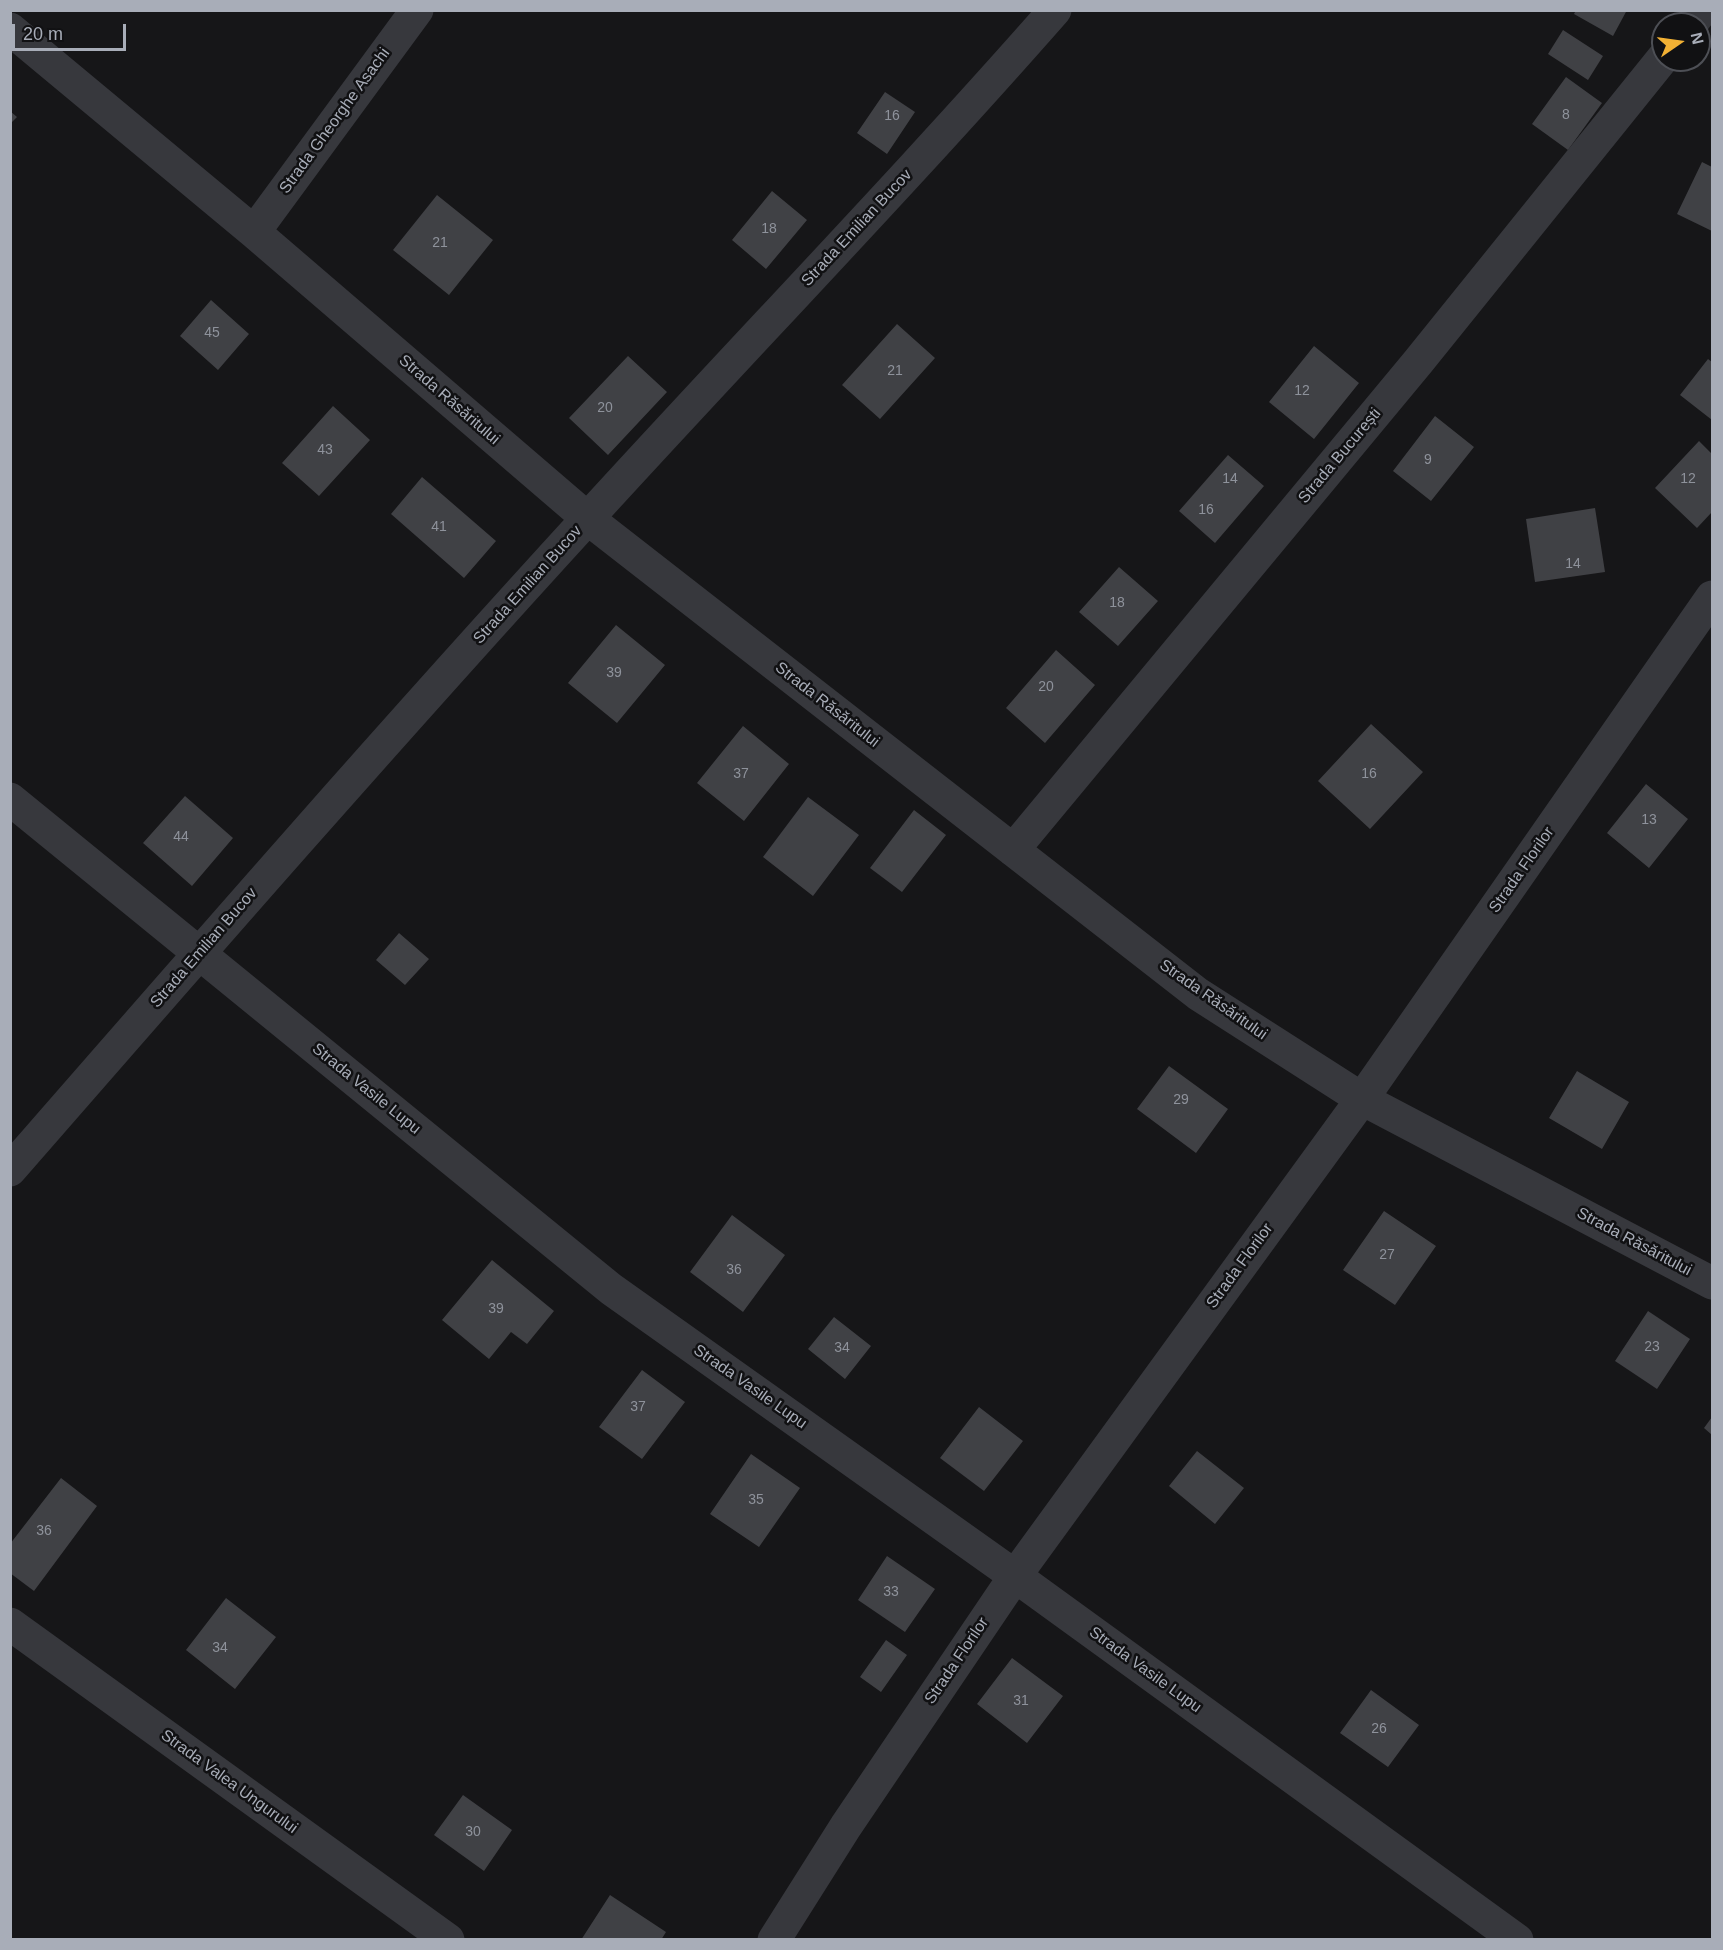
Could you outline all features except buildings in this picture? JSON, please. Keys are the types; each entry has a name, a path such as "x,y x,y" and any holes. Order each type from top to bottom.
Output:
{"street":[{"name":"Strada Gheorghe Asachi","path":"254,232 417,10"},
{"name":"Strada Emilian Bucov","path":"10,1170 199,953 587,518 980,96 1055,10"},
{"name":"Strada Răsăritului","path":"10,29 254,232 587,518 1198,994 1362,1099 1713,1283"},
{"name":"Strada București","path":"1013,850 1418,363 1652,72"},
{"name":"Strada Florilor","path":"774,1940 846,1826 1015,1576 1362,1099 1713,597"},
{"name":"Strada Vasile Lupu","path":"10,799 611,1288 1015,1576 1517,1940"},
{"name":"Strada Valea Ungurului","path":"10,1624 448,1940"}]}
